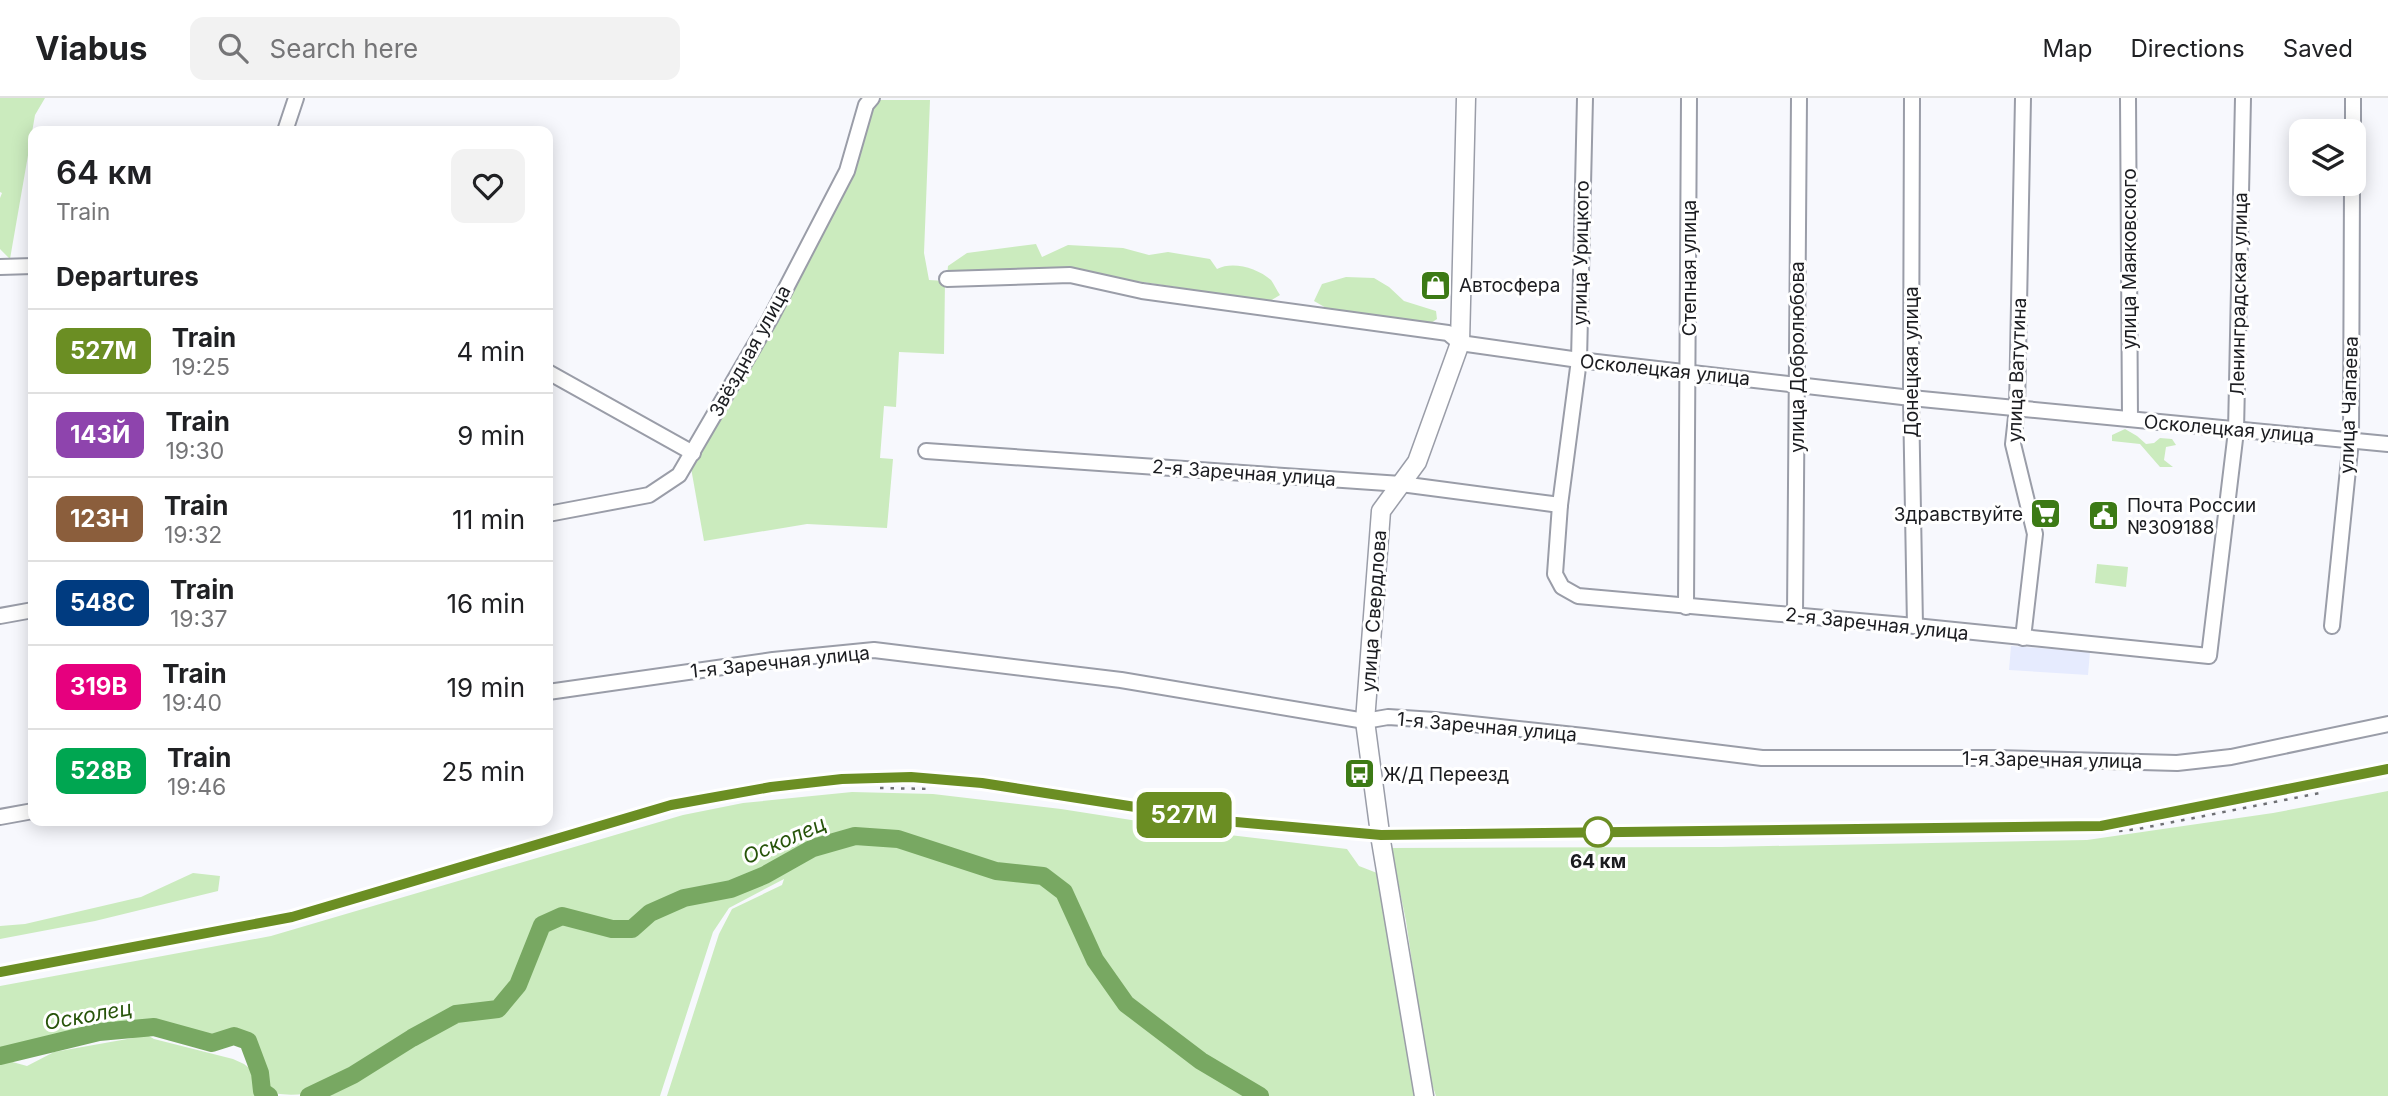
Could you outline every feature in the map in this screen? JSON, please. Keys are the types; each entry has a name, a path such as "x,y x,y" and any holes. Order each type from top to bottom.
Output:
{"main road":[{"name":"улица Свердлова","path":"1424,1096 1381,841 1365,722 1381,511 1417,462 1460,343 1466,98"}],"street":[{"path":"287,126 296,98"},
{"name":"Звёздная улица","path":"553,513 649,495 679,475 770,319 847,171 866,105 872,98"},
{"name":"улица Урицкого","path":"1555,574 1560,505 1579,360 1585,98"},
{"name":"Степная улица","path":"1686,607 1689,98"},
{"name":"улица Добролюбова","path":"1795,615 1799,98"},
{"name":"Донецкая улица","path":"1912,98 1910,398 1915,626"},
{"name":"улица Ватутина","path":"2023,98 2017,408 2013,444 2035,534 2023,638"},
{"name":"улица Маяковского","path":"2128,98 2130,419"},
{"name":"Ленинградская улица","path":"2209,656 2236,431 2243,98"},
{"path":"2353,98 2353,119"},
{"name":"улица Чапаева","path":"2332,626 2351,440 2352,196"},
{"path":"3,271 28,267"},
{"name":"Осколецкая улица","path":"947,279 1070,275 1142,291 1448,333 1460,343 1579,360 1910,398 2388,444"},
{"path":"553,375 693,453"},
{"name":"2-я Заречная улица","path":"926,450 1401,484 1560,505"},
{"name":"2-я Заречная улица","path":"1555,574 1562,587 1578,596 2209,656"},
{"path":"0,615 28,611"},
{"name":"1-я Заречная улица","path":"553,691 774,660 874,650 1121,680 1365,722 1388,717 1435,720 1762,758 1996,758 2177,763 2231,757 2388,724"},
{"path":"0,817 28,812"}],"shaded area":[{"path":"2011,646 2090,652 2088,675 2009,670"}],"green space":[{"path":"0,98 45,98 35,115 33,126 28,126 28,155 10,259 0,249"},
{"path":"880,100 930,100 924,253 929,280 945,281 944,354 899,352 896,407 884,406 880,458 893,459 887,528 807,524 704,541 691,468 857,167 874,105"},
{"path":"1036,244 1042,257 1068,245 1123,248 1149,255 1168,252 1210,259 1217,269 1237,266 1259,272 1271,280 1280,295 1270,301 1055,269 947,276 948,266 967,253"},
{"path":"1346,277 1374,278 1404,301 1436,311 1437,319 1431,323 1328,309 1314,301 1322,284"},
{"path":"2125,429 2146,444 2154,443 2160,438 2172,439 2176,445 2166,447 2164,460 2173,467 2160,467 2140,444 2112,441 2112,435"},
{"path":"2097,564 2128,567 2126,587 2095,583"},
{"path":"2388,791 2388,1096 1436,1096 1428,1072 1406,921 1391,848 1721,847 2087,840 2273,813"},
{"path":"852,792 933,794 1347,849 1359,866 1377,873 1391,940 1415,1096 667,1096 719,934 732,909 782,885 784,879 729,908 713,932 660,1096 316,1096 458,1017 501,1011 527,972 544,928 562,919 612,934 635,934 687,902 733,893 785,873 776,862 731,884 683,895 647,911 628,925 612,925 577,914 558,914 540,922 529,955 515,982 490,1007 455,1011 311,1093 283,1094 264,1090 249,1040 234,1034 212,1040 154,1024 98,1029 0,1054 0,986 271,936 683,815 743,803"},
{"path":"193,873 220,876 218,891 95,921 0,939 0,926 25,924 141,897"},
{"path":"142,1032 154,1039 244,1064 258,1075 260,1093 264,1096 0,1096 0,1065 5,1060 27,1066 54,1052 133,1038"}],"waterway":[{"name":"Осколец","path":"309,1096 353,1075 456,1014 498,1009 518,985 542,925 562,916 612,929 632,929 650,913 684,898 731,889 765,875 813,848 855,836 898,839 996,871 1043,876 1064,892 1095,960 1126,1004 1201,1061 1260,1096"},
{"name":"Осколец","path":"0,1056 99,1032 154,1027 212,1043 234,1036 248,1041 260,1073 262,1091 269,1096"}],"railway":[{"path":"0,972 292,917 671,805 770,787 842,779 911,777 982,783 1225,821 1380,835 2101,826 2388,769"},
{"path":"880,788 932,789"},
{"path":"2119,831 2325,792"}],"train":[{"name":"527М","path":"0,972 292,917 671,805 771,787 842,779 911,777 982,783 1225,821 1381,835 2101,826 2388,769"}],"place":[{"name":"Автосфера","path":"1436,285"},
{"name":"Здравствуйте","path":"2046,514"},
{"name":"Почта России №309188","path":"2104,516"},
{"name":"Ж/Д Переезд","path":"1360,774"},
{"name":"64 км","path":"1598,832"}]}
